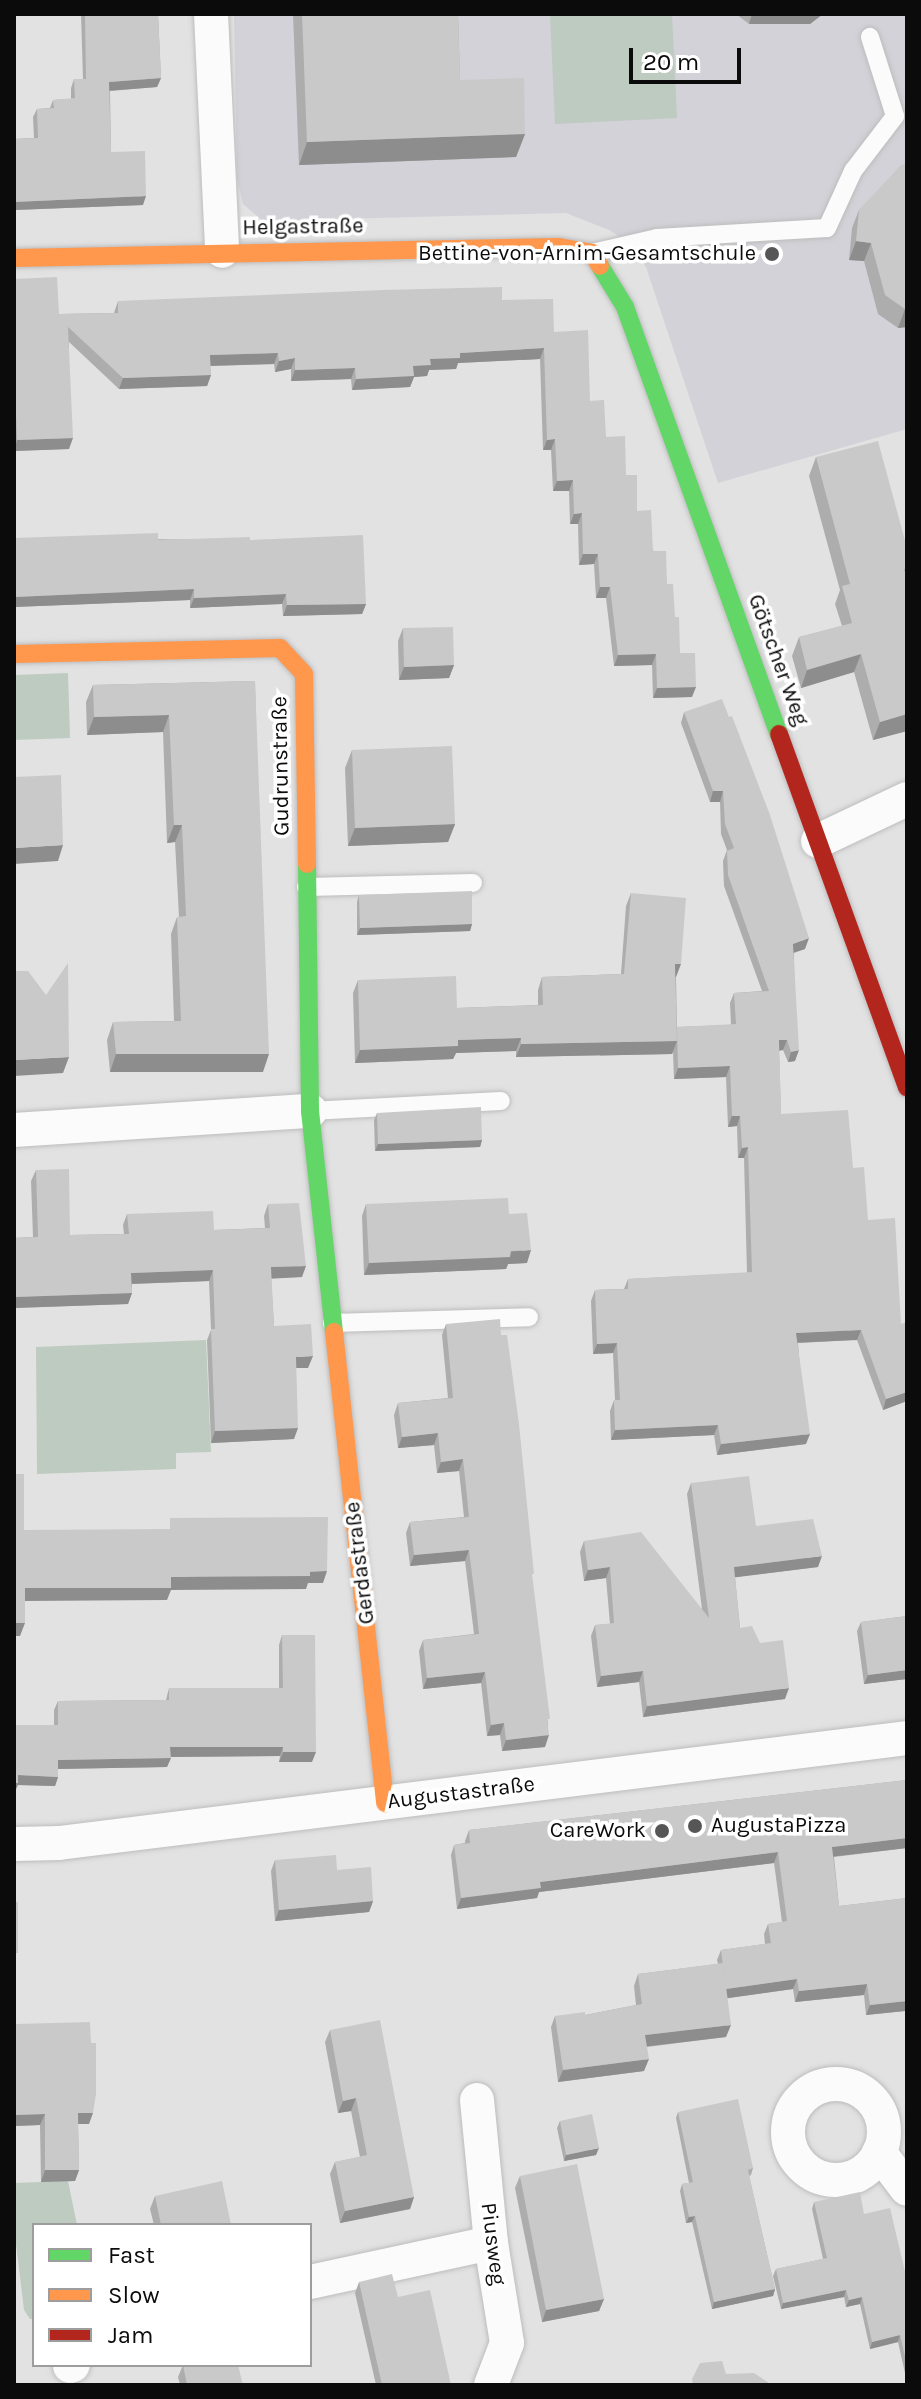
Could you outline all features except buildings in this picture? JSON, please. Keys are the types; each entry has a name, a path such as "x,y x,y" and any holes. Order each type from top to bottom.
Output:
{"street":[{"path":"211,14 222,251"},
{"name":"Helgastraße","path":"14,258 222,251 559,247 592,253"},
{"name":"Götscher Weg","path":"592,253 625,307 905,1079"},
{"name":"Gudrunstraße","path":"14,654 280,648 304,674 310,1111"},
{"path":"818,841 907,799"},
{"path":"14,1130 310,1111"},
{"name":"Gerdastraße","path":"310,1111 385,1803"},
{"name":"Augustastraße","path":"14,1844 59,1843 907,1738"},
{"name":"Piusweg","path":"477,2100 491,2243 507,2343 491,2385"},
{"path":"879,2152 907,2189"},
{"path":"312,2282 491,2243"}],"lane":[{"path":"592,253 657,238 827,228 853,171 895,116 870,37"},
{"path":"306,887 473,883"},
{"path":"310,1111 501,1101"},
{"path":"332,1323 529,1317"}],"shaded area":[{"name":"Bettine-von-Arnim-Gesamtschule","path":"234,14 907,14 907,429 718,483 646,267 628,242 609,230 566,213 263,221 243,204 237,179"},
{"path":"550,14 672,14 677,118 555,124"},
{"path":"68,673 70,738 14,740 14,675"},
{"path":"206,1340 211,1452 176,1453 176,1469 37,1474 36,1347"},
{"path":"68,2181 77,2223 32,2223 32,2319 24,2310 14,2227 14,2183"}],"traffic: fast":[{"path":"600,266 625,307 779,734"},
{"path":"307,864 310,1111 334,1332"}],"traffic: slow":[{"path":"14,258 559,247 592,253 600,266"},
{"path":"14,654 280,648 304,674 307,864"},
{"path":"334,1332 385,1803"}],"traffic: jam":[{"path":"779,734 907,1088"}],"place":[{"name":"Bettine-von-Arnim-Gesamtschule","path":"772,254"},
{"name":"AugustaPizza","path":"695,1826"},
{"name":"CareWork","path":"662,1831"}]}
